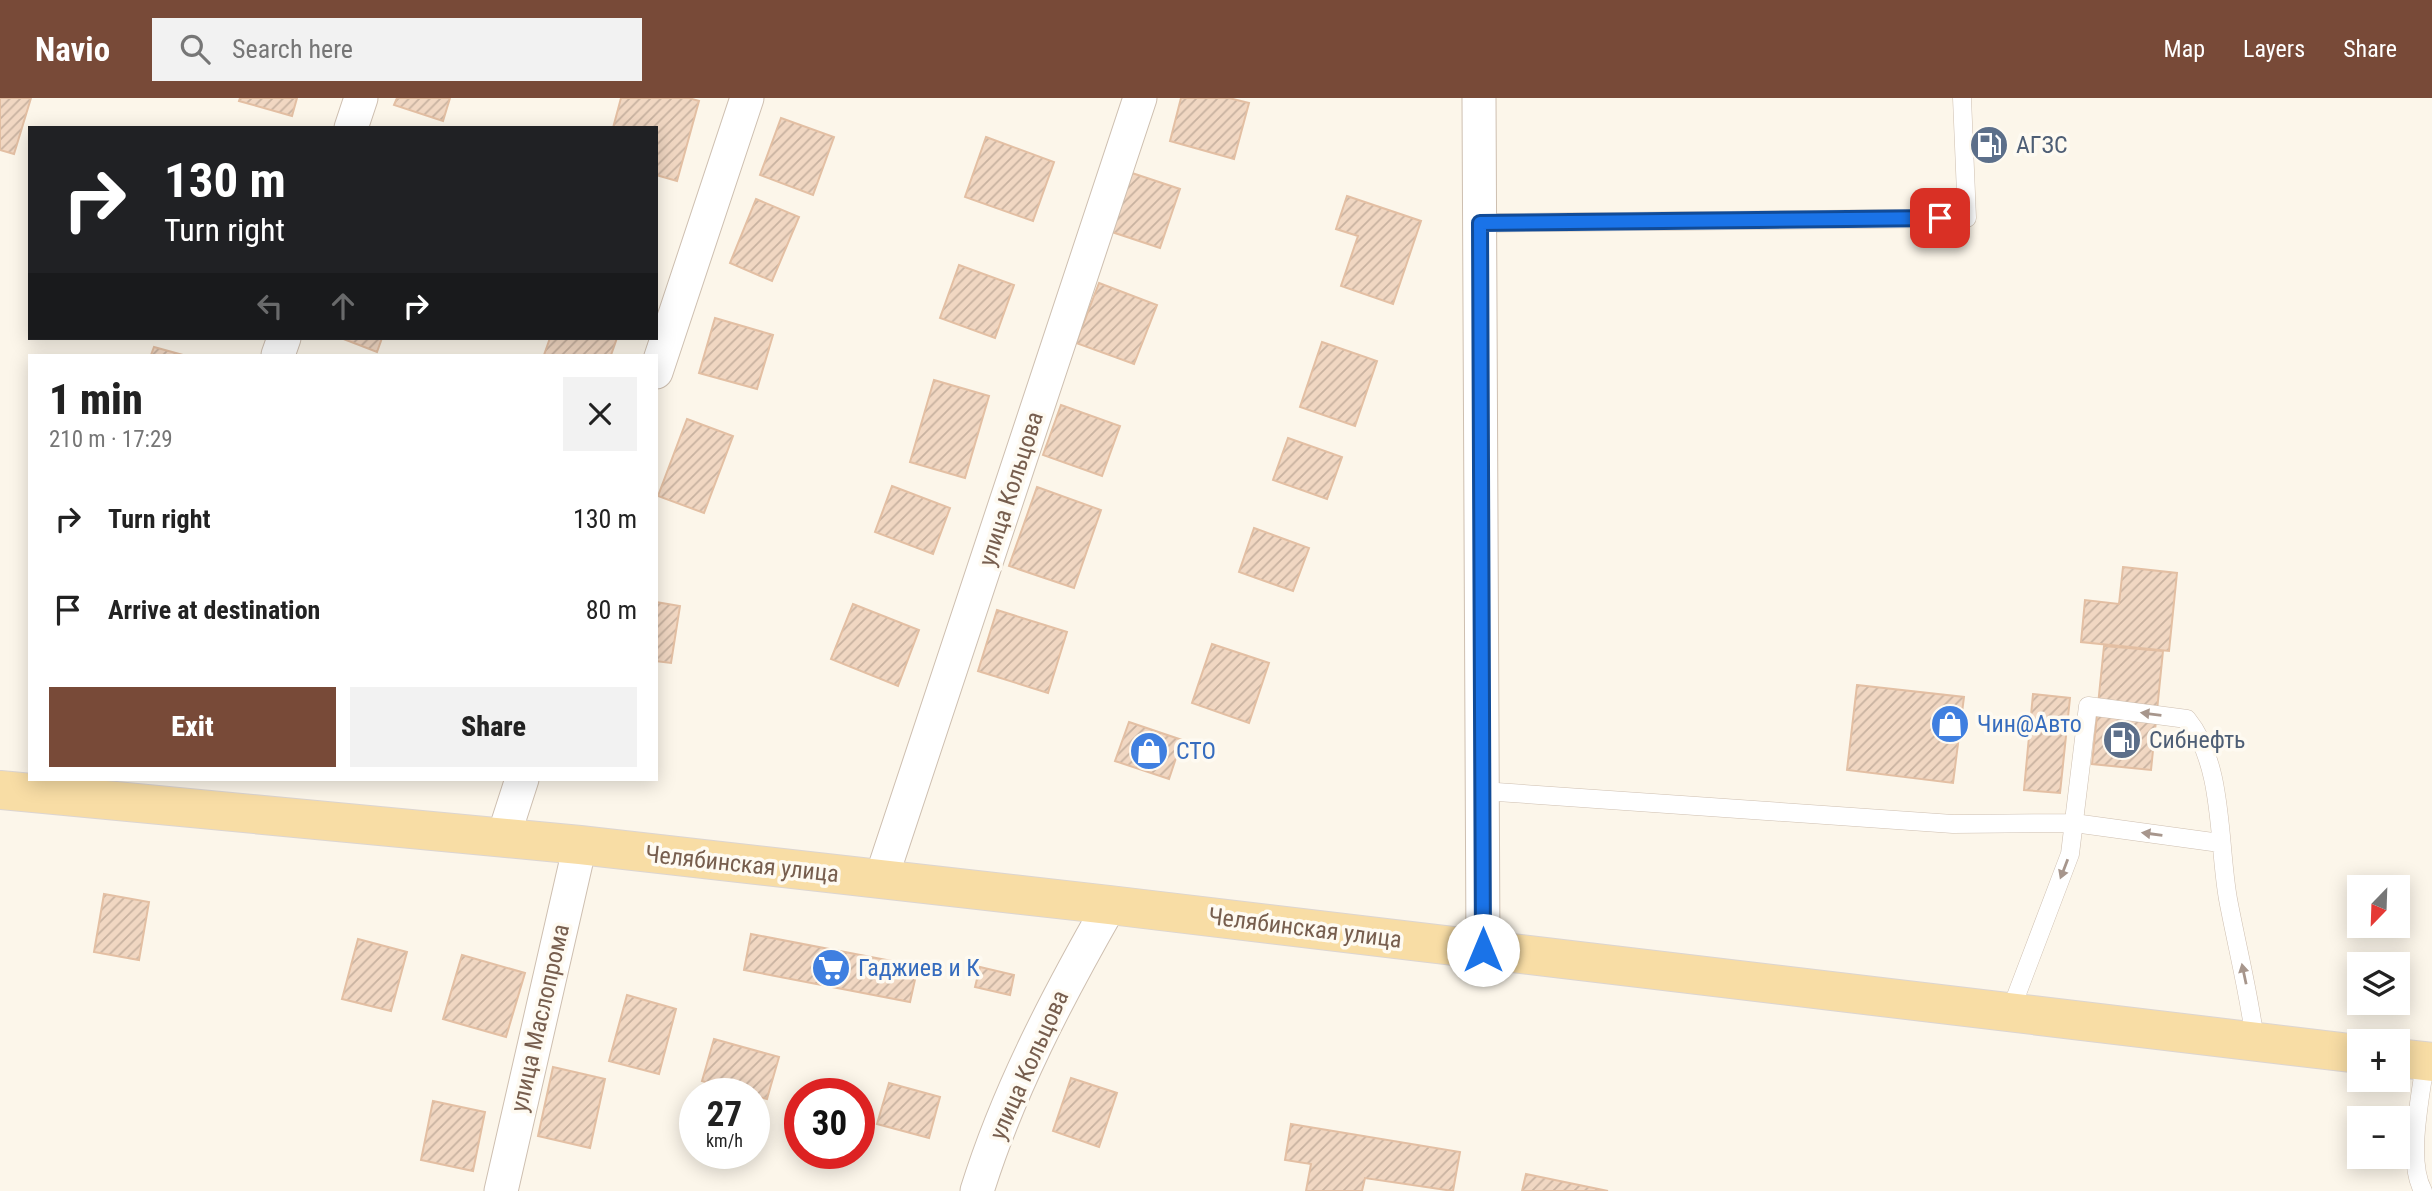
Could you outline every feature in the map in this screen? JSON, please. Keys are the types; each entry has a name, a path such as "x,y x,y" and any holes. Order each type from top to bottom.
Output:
{"main road":[{"name":"Челябинская улица","path":"0,790 137,791 503,838 1110,905 2347,1052"}],"street":[{"path":"352,126 361,98"},
{"path":"658,366 747,98"},
{"name":"улица Кольцова","path":"881,879 1140,98"},
{"path":"1479,98 1483,950"},
{"path":"503,838 521,781"},
{"name":"улица Маслопрома","path":"501,1191 580,845"},
{"name":"улица Кольцова","path":"977,1191 985,1163 1053,1005 1110,905"}],"lane":[{"path":"1480,223 1967,218 1962,98"},
{"path":"2010,1012 2070,854 2088,706 2187,719 2201,736 2212,775 2220,843 2255,1041"},
{"path":"1482,791 1954,824 2074,823 2220,843"},
{"path":"2418,1061 2415,1142 2419,1184 2423,1191"}],"building":[{"path":"0,98 31,98 14,154 0,150"},
{"path":"240,98 297,98 292,116 239,101"},
{"path":"397,98 450,98 443,121 394,105"},
{"path":"621,98 689,98 699,101 677,181 658,176 658,126 614,126"},
{"path":"1181,98 1229,98 1249,103 1234,159 1170,141"},
{"path":"781,118 834,137 813,195 760,175"},
{"path":"986,137 1054,162 1033,221 965,197"},
{"path":"1132,173 1180,189 1160,248 1112,232"},
{"path":"1347,196 1421,221 1393,304 1341,286 1358,236 1336,229"},
{"path":"756,199 799,217 772,281 730,263"},
{"path":"959,265 1014,285 995,338 940,318"},
{"path":"1099,283 1157,305 1134,364 1076,343"},
{"path":"715,318 773,335 757,389 699,373"},
{"path":"346,340 381,340 377,352"},
{"path":"549,340 616,340 611,354 544,354"},
{"path":"1322,342 1377,361 1355,426 1300,407"},
{"path":"154,347 179,354 151,354"},
{"path":"934,380 989,396 965,478 910,462"},
{"path":"1061,405 1120,426 1102,476 1043,455"},
{"path":"687,419 733,436 704,513 658,496"},
{"path":"1288,438 1342,457 1327,499 1273,480"},
{"path":"892,486 950,508 933,554 875,532"},
{"path":"1037,487 1101,510 1074,588 1009,566"},
{"path":"1254,528 1309,548 1293,591 1239,572"},
{"path":"2123,567 2177,573 2169,651 2081,642 2085,600 2119,604"},
{"path":"658,602 680,606 671,663 658,661"},
{"path":"853,604 919,630 898,686 831,659"},
{"path":"997,610 1067,632 1048,693 978,671"},
{"path":"1212,644 1269,663 1249,723 1192,703"},
{"path":"2104,646 2163,651 2151,770 2092,764"},
{"path":"1857,685 1964,697 1953,783 1847,770"},
{"path":"2033,694 2070,698 2060,793 2024,790"},
{"name":"СТО","path":"1129,722 1182,740 1169,779 1115,761"},
{"path":"104,894 149,902 139,960 94,952"},
{"name":"Гаджиев и К","path":"751,934 918,966 910,1002 744,970"},
{"path":"358,939 407,952 391,1011 342,999"},
{"path":"462,955 525,973 506,1037 443,1019"},
{"path":"980,967 1014,975 1010,995 975,987"},
{"path":"627,995 676,1009 659,1074 609,1061"},
{"path":"714,1039 779,1057 770,1088 770,1078 703,1078"},
{"path":"553,1067 605,1079 590,1148 538,1136"},
{"path":"1071,1078 1117,1093 1099,1147 1053,1131"},
{"path":"889,1083 940,1097 929,1138 877,1124"},
{"path":"433,1101 485,1112 473,1171 421,1160"},
{"path":"1291,1124 1460,1152 1453,1191 1365,1178 1362,1191 1306,1191 1311,1164 1285,1160"},
{"path":"1526,1174 1608,1191 1522,1191"}],"place":[{"name":"АГЗС","path":"1989,145"},
{"name":"Чин@Авто","path":"1950,724"},
{"name":"Сибнефть","path":"2122,740"},
{"name":"СТО","path":"1149,751"},
{"name":"Гаджиев и К","path":"831,968"}],"route":[{"path":"1483,950 1480,223 1940,218"}]}
